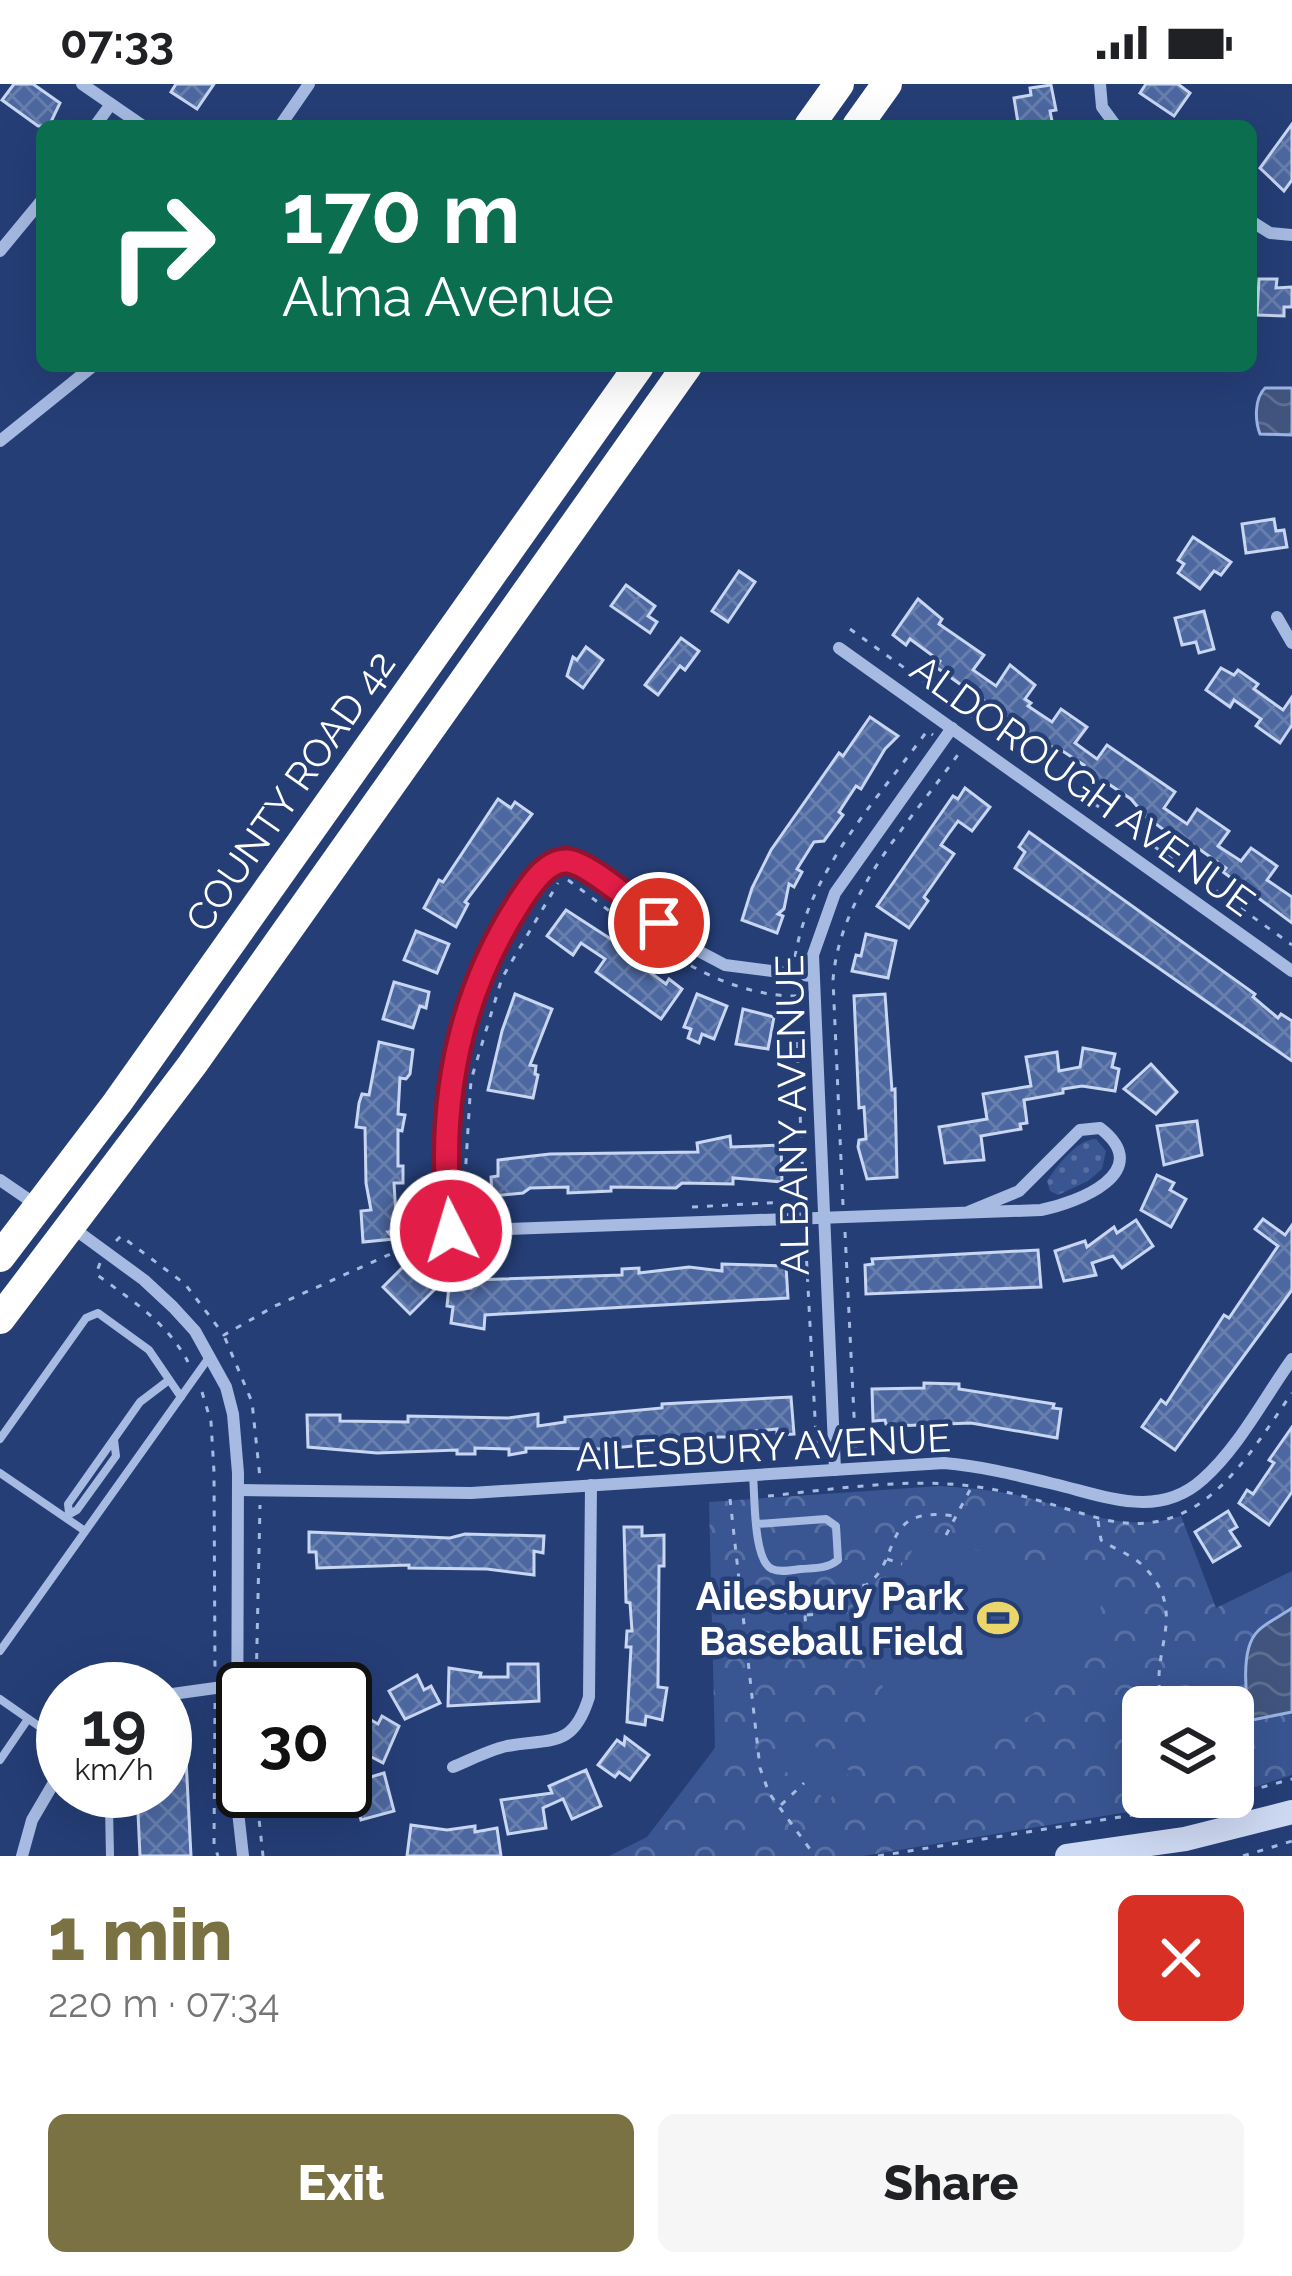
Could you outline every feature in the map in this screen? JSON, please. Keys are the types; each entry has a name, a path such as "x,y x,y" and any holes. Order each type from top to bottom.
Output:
{"highway":[{"path":"813,120 838,84"},
{"path":"861,120 886,84"},
{"name":"COUNTY ROAD 42","path":"0,1257 262,898 635,372"},
{"name":"COUNTY ROAD 42","path":"72,1227 683,372"},
{"path":"503,558 535,581"},
{"path":"0,1319 72,1227 63,1210 207,1012 262,898"}],"street":[{"path":"82,84 134,120"},
{"path":"284,120 308,84"},
{"path":"1100,84 1102,107 1112,120"},
{"path":"99,120 111,104"},
{"path":"0,251 36,207"},
{"path":"1257,225 1270,233 1292,236"},
{"path":"0,441 86,372"},
{"path":"1277,617 1292,643"},
{"name":"ALDOROUGH AVENUE","path":"839,648 1292,971"},
{"name":"ALBANY AVENUE","path":"835,1470 811,976 818,933 835,893 952,728"},
{"path":"811,976 724,965 691,947 578,864 567,861 549,866 515,908 470,1002 454,1054 447,1105 451,1231 1041,1210 1079,1200 1114,1173 1117,1145 1100,1128 1080,1130 1019,1191 968,1212"},
{"path":"0,1180 38,1207"},
{"path":"72,1227 173,1307 195,1331 226,1387 233,1414 238,1490 237,1662"},
{"name":"AILESBURY AVENUE","path":"238,1490 471,1493 944,1463 976,1466 1106,1499 1172,1498 1215,1467 1292,1359"},
{"path":"453,1767 506,1746 560,1740 584,1715 589,1697 591,1485"},
{"path":"1066,1856 1185,1839 1292,1812"},
{"path":"22,1856 36,1813"},
{"path":"239,1818 243,1856"}],"lane":[{"path":"0,1439 86,1318 98,1312 149,1350 181,1397"},
{"path":"0,1651 210,1356"},
{"path":"68,1516 68,1504 140,1402 169,1380"},
{"path":"0,1473 85,1532"},
{"path":"753,1476 757,1524 761,1558 772,1569 831,1566 838,1560 836,1526 826,1519 757,1524"},
{"path":"0,1700 36,1724"},
{"path":"0,1760 28,1719"},
{"path":"110,1818 110,1856"}],"path":[{"path":"850,629 1292,945"},
{"path":"857,1488 833,988 838,943 864,886 968,740"},
{"path":"497,1215 479,1207 467,1189 471,1080 502,977 562,876"},
{"path":"686,1207 804,1201"},
{"path":"224,1335 252,1402 260,1490 257,1662"},
{"path":"946,1535 972,1486"},
{"path":"730,1499 760,1768 766,1788 815,1856"},
{"path":"741,1598 866,1585 879,1574 893,1537 908,1523 923,1516 953,1516"},
{"path":"1099,1518 1096,1530 1101,1540 1139,1562 1163,1596 1168,1628 1160,1686"},
{"path":"886,1558 902,1564"},
{"path":"743,1641 806,1635 804,1591"},
{"path":"806,1616 818,1615"},
{"path":"1254,1789 1292,1779"},
{"path":"779,1806 804,1784"},
{"path":"878,1856 1122,1817"},
{"path":"259,1818 263,1856"},
{"path":"1244,1856 1292,1840"}],"green space":[{"path":"1096,1139 1106,1151 1102,1169 1058,1195 1050,1191 1047,1181 1062,1161 1082,1143"},
{"path":"940,1486 1014,1495 1121,1521 1181,1516 1216,1608 1292,1571 1292,1775 1254,1787 1254,1686 1122,1686 1122,1813 863,1856 609,1856 647,1837 715,1748 709,1502"},
{"name":"Ailesbury Park Baseball Field","path":"915,1535 1107,1582 1088,1655 1033,1714 946,1759 867,1758"},
{"path":"801,1736 850,1771 829,1801 779,1767"}],"water":[{"path":"1265,388 1292,388 1292,435 1260,434 1256,410"},
{"path":"1292,1608 1292,1712 1254,1720 1254,1686 1246,1686 1246,1661 1252,1639"}],"building":[{"path":"14,84 33,84 60,103 52,120 36,120 36,125 2,100"},
{"path":"176,84 214,84 197,109 171,92"},
{"path":"1146,84 1178,84 1190,93 1174,116 1140,93"},
{"path":"1051,85 1056,110 1050,111 1052,120 1018,120 1014,98 1031,95 1030,88"},
{"path":"1292,124 1292,180 1284,191 1260,168"},
{"path":"1259,279 1277,279 1276,288 1292,287 1292,307 1284,307 1284,316 1257,315"},
{"path":"1274,519 1276,531 1284,530 1287,547 1246,553 1242,524"},
{"path":"1193,537 1231,562 1221,575 1214,571 1200,589 1178,573 1184,564 1178,560"},
{"path":"739,571 755,582 728,622 712,611"},
{"path":"626,585 655,606 648,616 657,622 650,633 611,606"},
{"path":"918,599 942,619 939,624 984,655 973,670 996,686 1010,665 1035,685 1025,699 1031,703 1028,706 1052,722 1061,709 1087,727 1075,743 1097,759 1107,745 1175,792 1164,808 1187,824 1197,809 1229,831 1218,846 1241,861 1251,848 1277,866 1267,880 1292,897 1292,923 1223,872 1226,868 1146,817 1131,799 1080,770 1084,765 1046,745 936,667 940,661 910,639 906,645 893,635"},
{"path":"1204,611 1214,649 1199,653 1196,642 1182,645 1175,618"},
{"path":"681,638 699,651 685,670 680,666 658,695 645,685"},
{"path":"586,647 603,660 583,688 567,676 573,657 577,660"},
{"path":"1221,668 1234,675 1238,670 1283,710 1292,697 1292,725 1280,743 1256,726 1261,719 1234,700 1230,707 1206,690"},
{"path":"870,717 898,736 861,789 856,786 824,841 814,842 797,869 802,872 794,887 789,884 777,933 742,920 771,850"},
{"path":"965,788 990,807 972,831 958,821 941,845 954,854 909,928 877,906 953,796 958,799"},
{"path":"498,799 511,808 515,802 532,814 465,902 456,927 424,908"},
{"path":"1029,832 1255,994 1278,1018 1281,1014 1292,1021 1292,1061 1015,868 1025,852 1019,847"},
{"path":"566,910 637,956 640,965 666,984 669,979 682,989 661,1019 596,972 605,959 581,943 573,955 547,936"},
{"path":"416,931 449,944 437,973 404,960"},
{"path":"866,934 896,941 888,978 852,971"},
{"path":"394,982 429,992 426,1008 420,1006 413,1028 383,1019"},
{"path":"515,994 552,1009 530,1065 536,1066 538,1075 533,1098 488,1090"},
{"path":"697,994 727,1006 714,1039 702,1034 699,1043 688,1038 691,1029 684,1027"},
{"path":"885,994 895,1089 897,1177 867,1179 858,1147 859,1140 866,1139 864,1107 859,1108 854,996"},
{"path":"743,1009 774,1017 768,1049 736,1044"},
{"path":"379,1042 413,1050 410,1074 400,1078 398,1114 405,1115 402,1131 398,1130 398,1166 403,1166 403,1183 394,1183 397,1231 388,1232 394,1239 363,1242 361,1211 371,1210 365,1128 356,1127 362,1094 369,1095"},
{"path":"1083,1048 1115,1054 1112,1067 1119,1069 1115,1091 1082,1086 1024,1100 1027,1123 1020,1124 1021,1129 981,1136 984,1160 945,1163 939,1127 987,1119 983,1094 1031,1086 1026,1057 1057,1052 1059,1071 1080,1067"},
{"path":"1151,1064 1177,1092 1156,1114 1124,1089"},
{"path":"1197,1121 1202,1155 1164,1165 1157,1126"},
{"path":"730,1136 731,1147 781,1145 782,1182 733,1178 733,1184 682,1183 676,1188 611,1187 611,1191 568,1193 568,1187 530,1188 492,1196 491,1177 498,1176 498,1160 550,1154 698,1152 697,1143"},
{"path":"1157,1175 1174,1183 1170,1190 1186,1199 1171,1227 1141,1210"},
{"path":"1263,1219 1285,1235 1292,1225 1292,1290 1175,1450 1142,1427 1161,1400 1166,1404 1224,1315 1229,1318 1278,1246 1255,1229"},
{"path":"1136,1220 1153,1246 1122,1268 1113,1256 1092,1263 1096,1275 1064,1281 1055,1251 1085,1241 1087,1247 1114,1227 1117,1233"},
{"path":"1038,1250 1041,1287 866,1294 865,1265 873,1264 872,1259"},
{"path":"412,1258 438,1286 410,1314 383,1287"},
{"path":"722,1264 786,1266 788,1298 485,1315 484,1329 451,1323 453,1307 447,1306 449,1286 471,1288 472,1280 622,1275 622,1269 639,1268 639,1273 689,1267 722,1271"},
{"path":"924,1383 959,1384 959,1389 1054,1404 1053,1408 1061,1409 1057,1438 971,1423 894,1426 885,1420 873,1421 872,1389 924,1388"},
{"path":"791,1397 794,1434 777,1435 777,1429 745,1432 746,1437 696,1437 602,1449 526,1448 526,1452 509,1455 509,1449 475,1448 475,1454 457,1454 457,1450 377,1453 308,1447 307,1415 340,1415 340,1421 408,1422 408,1416 538,1414 538,1426 565,1422 565,1417 662,1408 662,1404"},
{"path":"1292,1427 1292,1492 1269,1525 1239,1503 1247,1490 1253,1494"},
{"path":"1228,1511 1237,1527 1230,1531 1240,1546 1213,1562 1195,1532"},
{"path":"624,1527 642,1527 642,1536 664,1535 664,1566 659,1566 658,1687 667,1688 662,1720 646,1716 645,1725 627,1722 631,1647 626,1647 627,1631 632,1631 630,1603 626,1602"},
{"path":"309,1532 544,1536 543,1553 534,1551 534,1575 409,1565 317,1568 316,1552 309,1552"},
{"path":"508,1664 538,1664 539,1701 448,1706 449,1668 481,1673 480,1677 508,1677"},
{"path":"417,1675 424,1690 431,1686 440,1703 405,1719 389,1691"},
{"path":"382,1716 399,1726 383,1763 372,1757 372,1721 378,1724"},
{"path":"625,1737 649,1755 630,1780 619,1772 615,1777 598,1765 617,1740 624,1745"},
{"path":"586,1770 601,1806 572,1819 563,1799 543,1808 546,1828 508,1834 501,1800 552,1793 549,1786"},
{"path":"384,1773 394,1811 372,1817 372,1777"},
{"path":"138,1818 189,1818 191,1856 140,1856"},
{"path":"411,1825 447,1830 475,1826 475,1832 497,1828 501,1856 407,1856"}],"place":[{"name":"Ailesbury Park Baseball Field","path":"998,1618"}],"route":[{"path":"451,1231 447,1105 454,1054 470,1002 515,908 549,866 567,861 584,867 659,923"}]}
